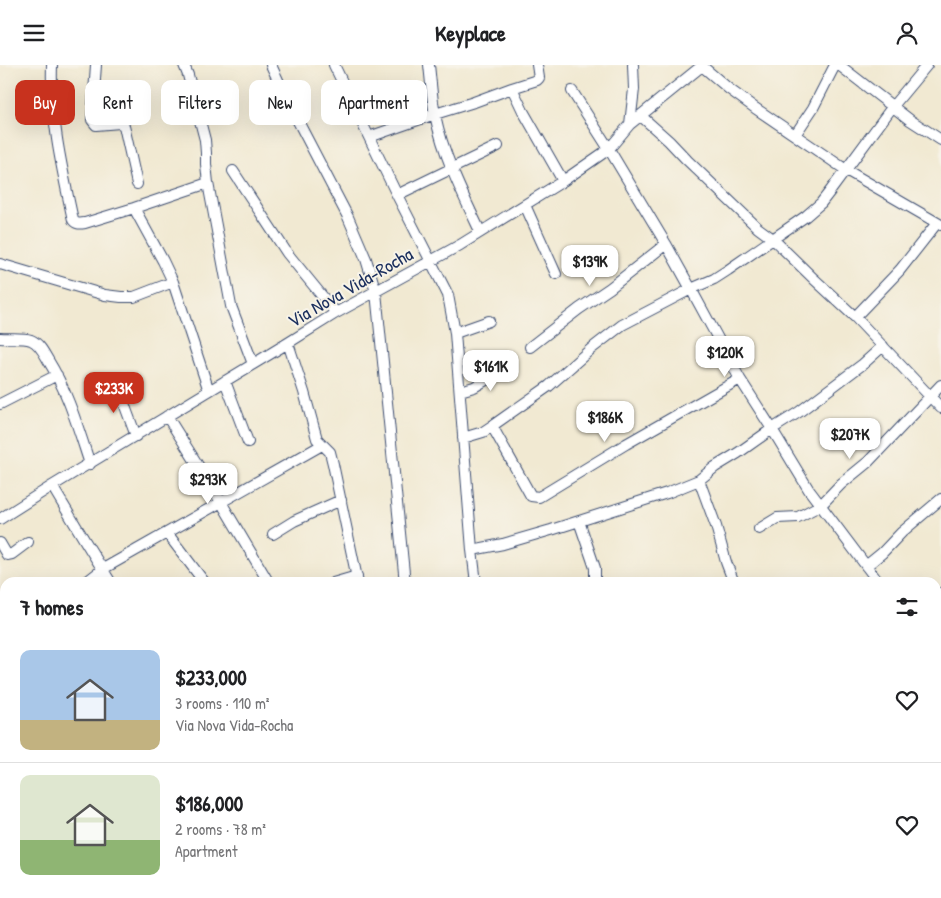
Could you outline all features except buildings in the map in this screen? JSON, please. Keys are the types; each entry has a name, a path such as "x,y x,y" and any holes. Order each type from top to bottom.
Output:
{"street":[{"path":"52,65 53,111 56,132 75,223 79,225 208,183"},
{"path":"96,65 92,119 96,125 120,123 124,126 137,184"},
{"path":"184,65 205,140 208,183 231,306 253,364"},
{"path":"272,65 289,104 351,224 366,259 376,291 404,577"},
{"path":"334,65 448,295 455,333 475,577"},
{"path":"429,65 435,114 442,142 451,169 480,231"},
{"path":"369,137 537,80 539,78 537,65"},
{"path":"630,124 634,89 633,65"},
{"path":"795,135 813,108 835,65"},
{"path":"839,65 910,120 941,140"},
{"path":"463,437 492,427 549,386 622,325 714,279 806,216 820,203 893,106 927,65"},
{"path":"702,66 729,89 846,170 939,224 900,270 856,317"},
{"name":"Via Nova Vida-Rocha","path":"0,519 336,313 460,245 525,205 609,149 630,124 702,66"},
{"path":"512,88 562,181"},
{"path":"572,91 666,244 740,379 809,490 866,566 872,577"},
{"path":"641,116 758,228 774,239 856,317 941,408"},
{"path":"397,195 498,146"},
{"path":"233,171 287,253 336,313"},
{"path":"525,205 556,275"},
{"path":"134,208 174,282 209,391"},
{"path":"530,347 666,244"},
{"path":"0,264 106,295 121,297 134,297 174,282"},
{"path":"455,333 489,321"},
{"path":"0,338 26,339 37,344 57,375 71,405 90,464"},
{"path":"288,343 317,439 330,452 334,463 358,577"},
{"path":"472,550 503,544 579,521 667,493 699,480 715,467 800,412 863,364 883,345"},
{"path":"460,391 474,387 510,366"},
{"path":"0,404 57,375"},
{"path":"492,427 531,496 539,497 626,444 740,379"},
{"path":"225,381 248,442"},
{"path":"118,384 136,436"},
{"path":"759,529 777,518 798,517 821,505 841,484 868,462 941,385"},
{"path":"167,416 221,502 265,577"},
{"path":"93,577 104,569 322,445"},
{"path":"699,480 732,577"},
{"path":"52,486 108,577"},
{"path":"866,566 882,553 902,531 941,499"},
{"path":"272,534 294,521 341,500"},
{"path":"579,521 595,568 595,577"},
{"path":"167,533 200,577"},
{"path":"0,543 7,555 12,555 28,542"}]}
